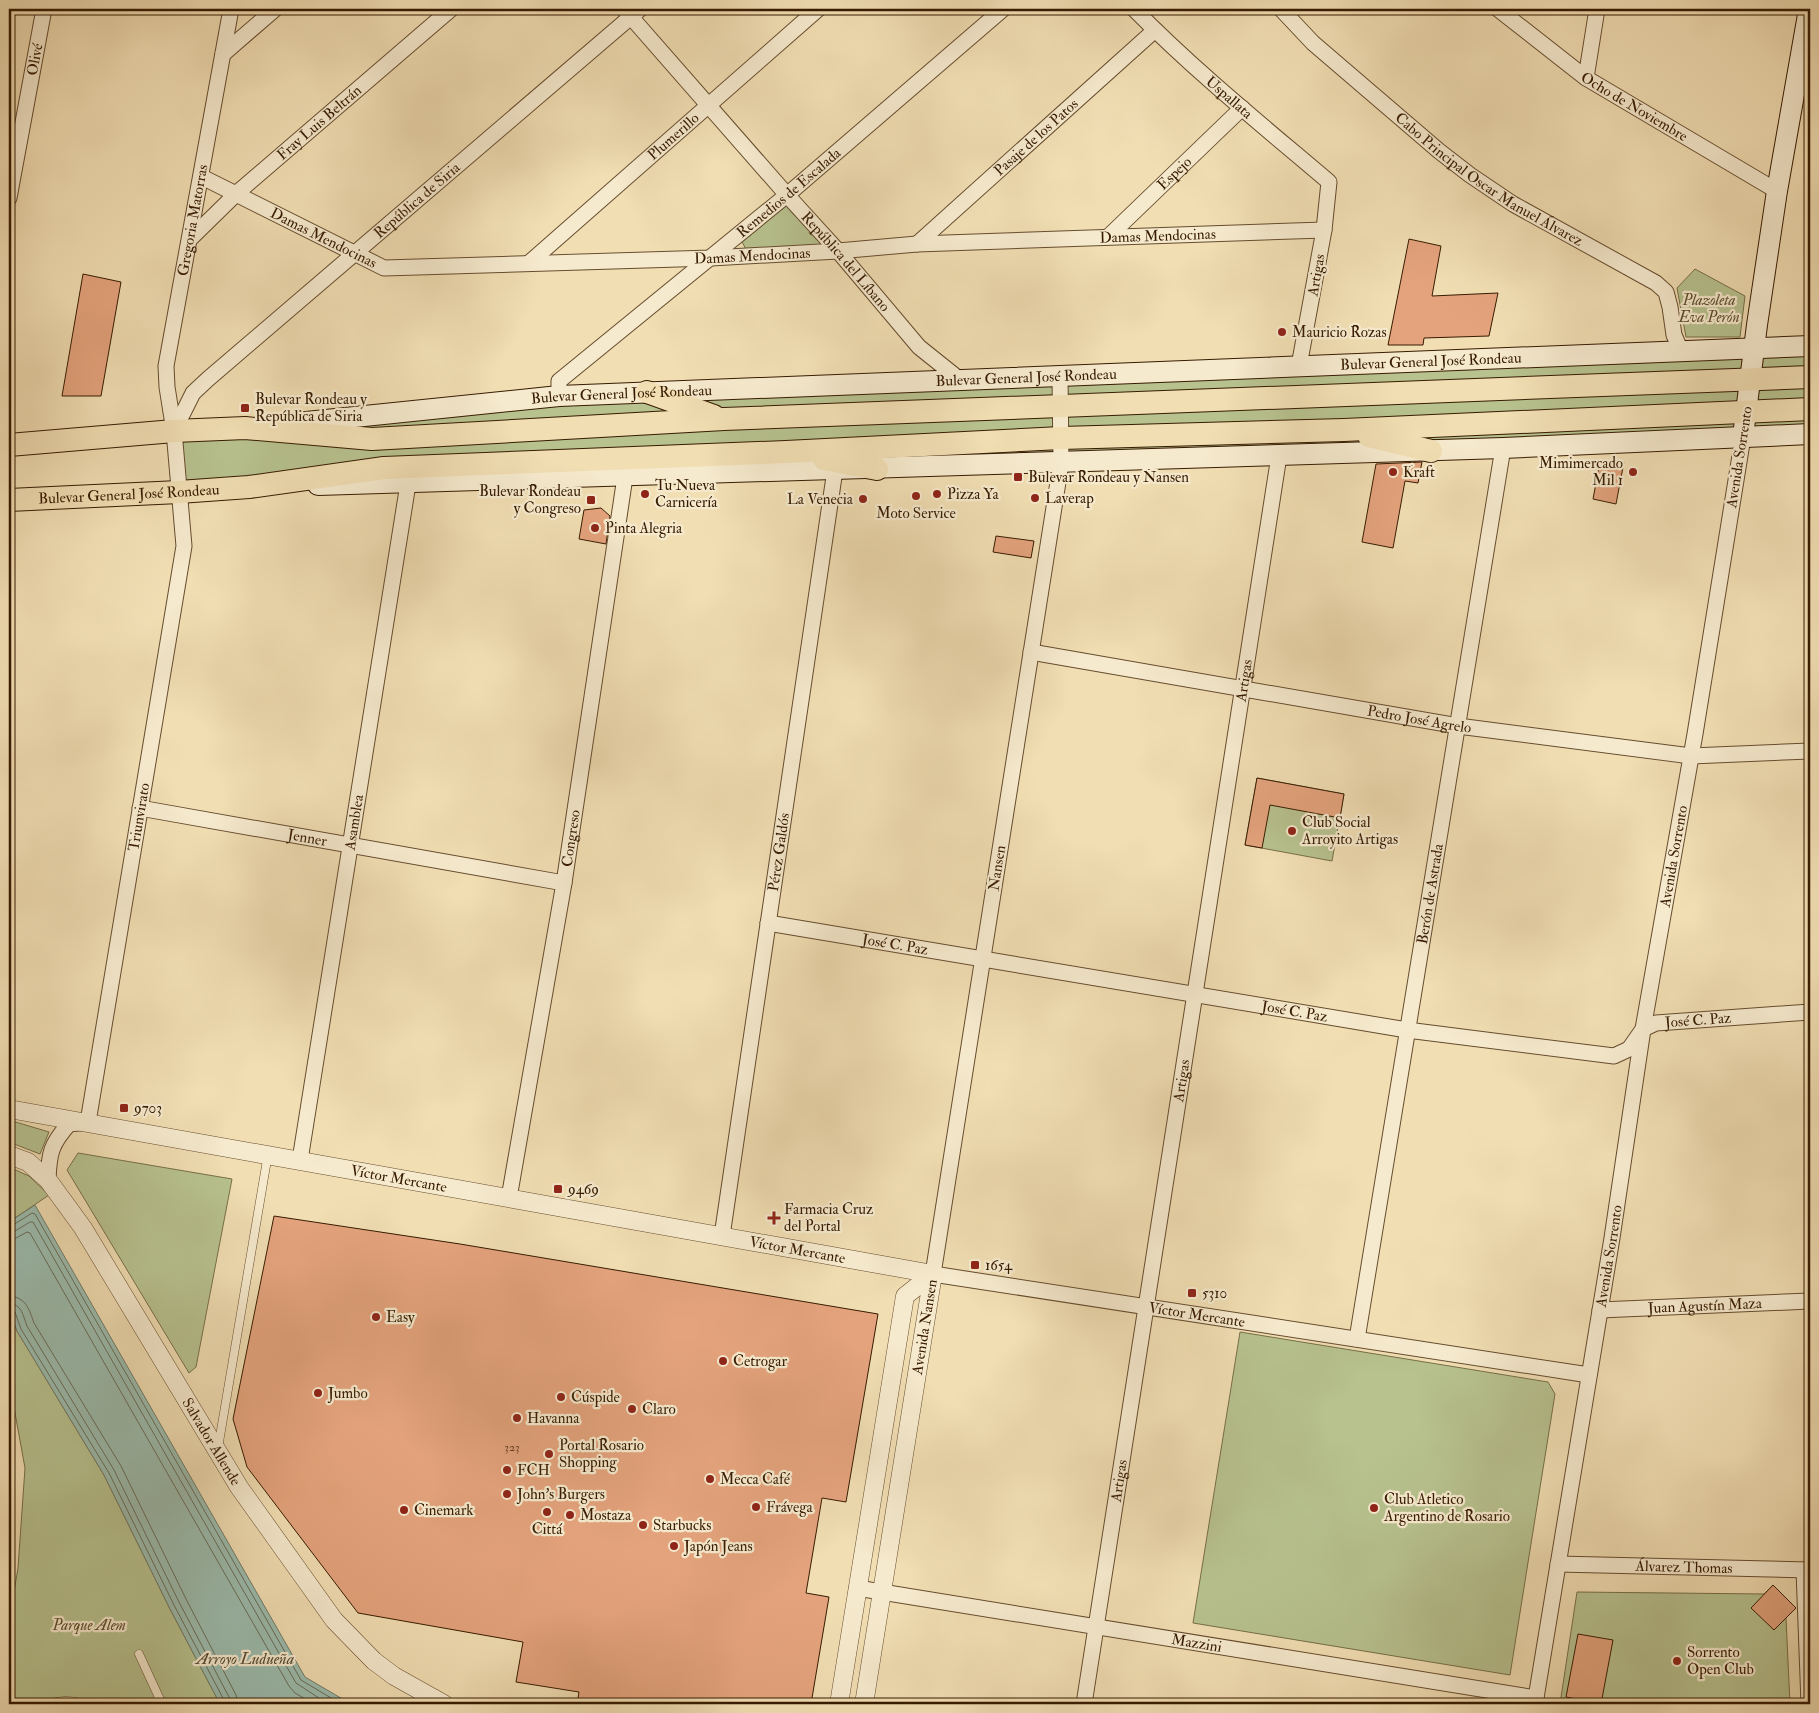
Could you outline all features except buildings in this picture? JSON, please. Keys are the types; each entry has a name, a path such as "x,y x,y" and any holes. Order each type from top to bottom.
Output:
{"main road":[{"name":"Avenida Sorrento","path":"1743,437 1777,191 1808,30 1809,9"},
{"name":"Bulevar General José Rondeau","path":"9,445 174,431 245,428 559,396 1810,346"},
{"name":"Bulevar General José Rondeau","path":"245,428 372,439 724,419 1810,377"},
{"path":"648,392 724,419"},
{"name":"Bulevar General José Rondeau","path":"249,487 384,468 786,452 1061,438 1344,430 1810,409"},
{"path":"1344,430 1430,451"},
{"name":"Bulevar General José Rondeau","path":"9,500 249,487 408,484 1430,451 1810,434"},
{"path":"786,452 877,469"}],"street":[{"name":"Olivé","path":"9,198 12,162 44,9"},
{"name":"Gregoria Matorras","path":"174,431 167,387 166,366 231,9"},
{"path":"223,54 275,9"},
{"name":"Fray Luis Beltrán","path":"190,239 236,193 451,9"},
{"name":"Plumerillo","path":"529,263 818,9"},
{"name":"Remedios de Escalada","path":"559,396 559,381 787,195 1002,9"},
{"name":"Uspallata","path":"1134,9 1242,108 1329,182"},
{"name":"Cabo Principal Oscar Manuel Álvarez","path":"1281,9 1313,43 1470,175 1513,204 1656,283 1666,292 1674,335 1681,351"},
{"name":"Ocho de Noviembre","path":"1498,9 1586,78 1777,191"},
{"path":"1586,78 1597,9"},
{"name":"República del Líbano","path":"632,12 708,105 838,251 919,347 959,379 983,379"},
{"name":"República de Siria","path":"174,431 193,393 356,254 632,12"},
{"name":"Pasaje de los Patos","path":"917,244 1155,30"},
{"name":"Espejo","path":"1108,237 1242,108"},
{"name":"Damas Mendocinas","path":"202,176 384,268 711,258 838,251 917,244 1324,230"},
{"name":"Artigas","path":"1299,366 1324,230 1329,182"},
{"path":"1060,376 1061,463"},
{"path":"167,387 174,393 184,395 193,393"},
{"name":"Triunvirato","path":"88,1122 184,546 174,431"},
{"name":"Avenida Sorrento","path":"1536,1701 1600,1310 1643,1029 1691,756 1743,437"},
{"name":"Berón de Astrada","path":"1356,1339 1503,448"},
{"name":"Artigas","path":"1084,1704 1278,456"},
{"name":"Nansen","path":"933,1274 1061,463"},
{"name":"Pérez Galdós","path":"722,1236 836,470"},
{"name":"Congreso","path":"509,1198 564,883 625,477"},
{"name":"Asamblea","path":"300,1160 408,484"},
{"name":"Pedro José Agrelo","path":"1031,652 1458,726 1691,756 1810,751"},
{"name":"Jenner","path":"140,808 564,883"},
{"name":"José C. Paz","path":"768,923 1407,1030 1614,1056 1630,1049 1643,1029 1665,1021 1810,1012"},
{"name":"Víctor Mercante","path":"9,1109 933,1274 1589,1375"},
{"path":"48,1180 48,1157 58,1137 69,1124 88,1122"},
{"name":"Salvador Allende","path":"9,1155 28,1162 48,1180 83,1228 239,1488 334,1620 381,1666 394,1676 444,1704"},
{"name":"Avenida Nansen","path":"839,1704 905,1296 933,1274"},
{"name":"Avenida Nansen","path":"864,1704 933,1274"},
{"name":"Juan Agustín Maza","path":"1600,1310 1810,1301"},
{"name":"Álvarez Thomas","path":"1558,1564 1807,1570"},
{"path":"1807,1570 1809,1704"},
{"name":"Mazzini","path":"858,1588 1096,1626 1536,1701"}],"lane":[{"path":"218,1452 268,1154"},
{"path":"139,1654 162,1704"},
{"path":"48,1704 60,1701 82,1704"}],"green space":[{"path":"786,206 822,245 747,251 742,242"},
{"name":"Plazoleta Eva Perón","path":"1695,269 1745,296 1740,337 1686,337 1677,288"},
{"path":"1810,346 1810,434 179,492 174,431 559,396"},
{"name":"Club Social Arroyito Artigas","path":"1257,778 1344,794 1332,861 1245,845"},
{"path":"9,1120 49,1132 40,1154 9,1142"},
{"path":"78,1153 232,1179 196,1367 189,1373 67,1170"},
{"path":"9,1167 29,1176 49,1195 9,1222"},
{"name":"Parque Alem","path":"9,1308 17,1331 104,1475 170,1609 220,1704 9,1704 9,1621 18,1568 25,1468 9,1380"},
{"name":"Club Atletico Argentino de Rosario","path":"1240,1332 1548,1382 1555,1394 1510,1675 1193,1623"},
{"name":"Sorrento Open Club","path":"1773,1585 1796,1608 1786,1618 1790,1704 1560,1704 1577,1592 1764,1594"}],"water":[{"name":"Arroyo Ludueña","path":"35,1205 305,1677 351,1704 220,1704 170,1609 104,1475 17,1331 9,1308 9,1222"}],"place":[{"name":"Mauricio Rozas","path":"1282,332"},
{"name":"Bulevar Rondeau y República de Siria","path":"245,408"},
{"name":"Kraft","path":"1393,472"},
{"name":"Mimimercado Mil 1","path":"1633,472"},
{"name":"Bulevar Rondeau y Nansen","path":"1018,477"},
{"name":"Tu Nueva Carnicería","path":"645,494"},
{"name":"Pizza Ya","path":"937,494"},
{"name":"Moto Service","path":"916,496"},
{"name":"Laverap","path":"1035,498"},
{"name":"La Venecia","path":"863,499"},
{"name":"Bulevar Rondeau y Congreso","path":"591,500"},
{"name":"Pinta Alegria","path":"595,528"},
{"name":"Club Social Arroyito Artigas","path":"1292,831"},
{"name":"9703","path":"124,1108"},
{"name":"9469","path":"558,1189"},
{"name":"Farmacia Cruz del Portal","path":"774,1218"},
{"name":"1654","path":"975,1265"},
{"name":"5310","path":"1192,1293"},
{"name":"Easy","path":"376,1317"},
{"name":"Cetrogar","path":"723,1361"},
{"name":"Jumbo","path":"318,1393"},
{"name":"Cúspide","path":"561,1397"},
{"name":"Claro","path":"632,1409"},
{"name":"Havanna","path":"517,1418"},
{"name":"Portal Rosario Shopping","path":"549,1454"},
{"name":"FCH","path":"507,1470"},
{"name":"Mecca Café","path":"710,1479"},
{"name":"John's Burgers","path":"507,1494"},
{"name":"Frávega","path":"756,1507"},
{"name":"Club Atletico Argentino de Rosario","path":"1374,1508"},
{"name":"Cinemark","path":"404,1510"},
{"name":"Cittá","path":"547,1512"},
{"name":"Mostaza","path":"570,1515"},
{"name":"Starbucks","path":"643,1525"},
{"name":"Japón Jeans","path":"674,1546"},
{"name":"Sorrento Open Club","path":"1677,1661"}]}
